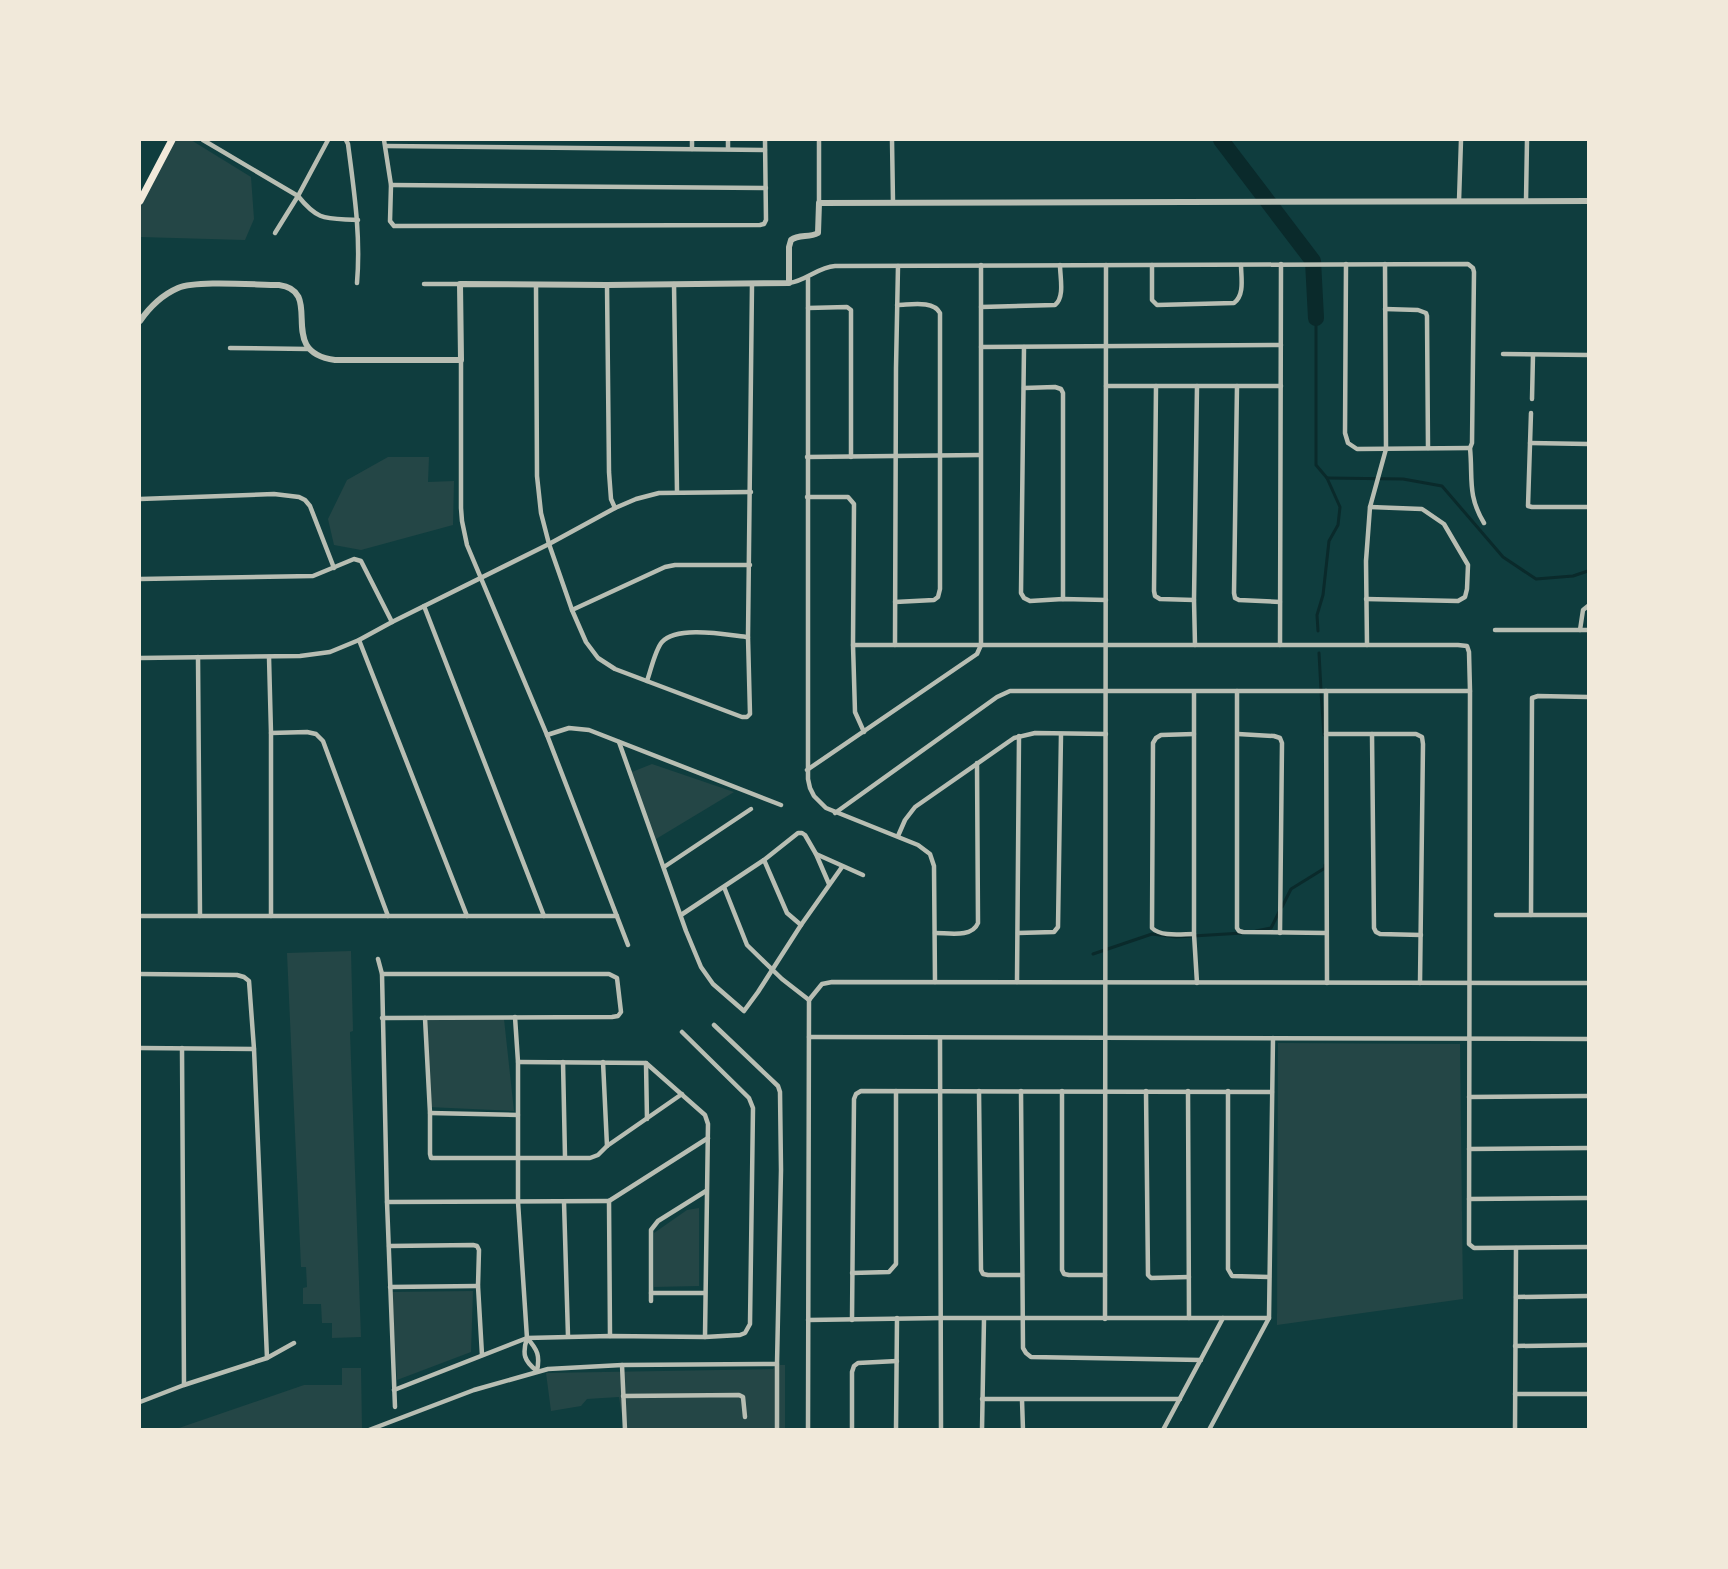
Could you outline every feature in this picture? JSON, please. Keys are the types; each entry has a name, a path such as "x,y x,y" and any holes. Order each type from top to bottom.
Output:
{"main road":[{"path":"140,201 172,140"}],"street":[{"path":"203,140 298,195 317,215 326,219 358,220"},
{"path":"275,233 328,140"},
{"path":"346,140 358,220 357,283"},
{"path":"384,140 391,185 391,224 394,226 764,224 766,220 765,140"},
{"path":"424,140 425,146"},
{"path":"462,140 463,146"},
{"path":"500,140 502,147"},
{"path":"540,140 542,147"},
{"path":"580,140 582,148"},
{"path":"652,140 652,149"},
{"path":"692,140 692,149"},
{"path":"728,140 728,149"},
{"path":"789,283 791,240 818,233 819,140"},
{"path":"892,140 893,202"},
{"path":"1459,201 1461,140"},
{"path":"1526,201 1527,140"},
{"path":"386,146 765,150"},
{"path":"391,185 766,188"},
{"path":"819,202 1588,201"},
{"path":"1152,265 1152,300 1157,305 1234,303 1239,300 1241,293 1241,264"},
{"path":"1280,645 1281,264"},
{"path":"1346,264 1345,434 1348,443 1357,449 1470,448"},
{"path":"1367,645 1366,561 1370,507 1386,449 1385,264"},
{"path":"424,284 789,283 808,278 830,266 1465,264 1471,266 1474,272 1471,491 1484,522"},
{"path":"981,307 1056,305 1060,297 1060,265"},
{"path":"1105,1319 1106,265"},
{"path":"895,645 898,266"},
{"path":"807,770 977,654 981,645 981,266"},
{"path":"808,278 807,770 810,788 814,796 826,808 925,849 933,860 935,982"},
{"path":"140,321 155,303 179,287 194,284 287,286 294,289 298,295 302,312 303,336 308,349 315,355 335,360 460,360"},
{"path":"460,284 462,521 470,555 482,578 547,735 628,945"},
{"path":"674,284 676,492"},
{"path":"536,285 537,476 541,513 549,544 572,610 586,642 598,658 615,669 747,717 750,714 748,637 752,284"},
{"path":"607,285 609,472 611,499 615,508"},
{"path":"895,602 930,601 940,594 940,314 939,310 932,305 897,305"},
{"path":"808,308 847,307 851,310 851,457"},
{"path":"1385,309 1426,312 1428,448"},
{"path":"981,347 1281,345"},
{"path":"1024,347 1021,593 1030,601 1106,600"},
{"path":"230,348 308,349"},
{"path":"1503,354 1588,356"},
{"path":"1532,399 1533,355"},
{"path":"1106,386 1281,386"},
{"path":"1156,386 1154,591 1155,596 1161,599 1194,600"},
{"path":"1195,645 1197,386"},
{"path":"1237,386 1234,593 1235,598 1239,600 1280,602"},
{"path":"1024,388 1055,387 1060,388 1063,393 1063,599"},
{"path":"1531,413 1528,506 1588,507"},
{"path":"1530,443 1588,444"},
{"path":"807,457 980,455"},
{"path":"140,657 269,657 330,652 359,640 482,578 615,508 647,495 676,492 751,492"},
{"path":"140,499 261,494 299,497 306,500 310,506 334,568"},
{"path":"807,497 848,497 854,504 855,712 864,732"},
{"path":"1366,599 1458,601 1465,597 1467,590 1468,565 1444,524 1422,509 1370,507"},
{"path":"140,579 312,576 354,559 361,561 392,622"},
{"path":"572,610 665,567 750,565"},
{"path":"424,606 544,916"},
{"path":"1580,630 1583,610 1588,606"},
{"path":"1495,630 1588,630"},
{"path":"647,681 660,644 664,639 685,632 748,637"},
{"path":"359,640 467,916"},
{"path":"853,645 1467,646 1470,691 1469,1244 1474,1248 1588,1247"},
{"path":"198,657 200,916"},
{"path":"269,657 272,916"},
{"path":"835,813 1003,693 1010,691 1470,691"},
{"path":"1237,691 1237,928 1243,932 1326,933"},
{"path":"1326,691 1327,983"},
{"path":"1194,692 1194,934 1197,983"},
{"path":"1531,915 1532,698 1538,696 1588,697"},
{"path":"547,735 562,729 589,730 781,806"},
{"path":"271,733 307,732 316,734 323,741 388,916"},
{"path":"1018,933 1054,932 1058,927 1061,734"},
{"path":"897,836 915,807 1019,736 1106,734"},
{"path":"1194,734 1161,735 1154,743 1152,916 1152,928 1155,932 1194,934"},
{"path":"1238,734 1275,736 1280,738 1282,743 1280,933"},
{"path":"1326,734 1416,734 1422,737 1420,983"},
{"path":"1372,734 1374,928 1380,934 1421,935"},
{"path":"1017,982 1019,736"},
{"path":"620,742 696,956 706,975 744,1011 842,867"},
{"path":"935,933 967,933 975,930 978,923 978,763"},
{"path":"664,867 751,809"},
{"path":"681,915 764,860 798,833 805,835 829,884"},
{"path":"816,854 863,875"},
{"path":"764,860 787,913 801,925"},
{"path":"724,887 747,945 809,1000"},
{"path":"1496,915 1588,915"},
{"path":"140,916 617,916"},
{"path":"378,959 382,975 387,1202 395,1407"},
{"path":"140,974 237,975 247,979 250,986 267,1358"},
{"path":"382,975 609,974 617,978 621,1012 618,1016 382,1018"},
{"path":"808,1430 809,1000 818,987 827,982 1588,983"},
{"path":"515,1017 518,1062 518,1202 527,1338 523,1351 528,1364 537,1371"},
{"path":"425,1018 431,1158 565,1156 590,1158 598,1155 607,1146 682,1094"},
{"path":"714,1025 778,1086 780,1092 777,1430"},
{"path":"394,1390 527,1338 610,1335 705,1337 745,1333 750,1324 753,1108 749,1098 682,1032"},
{"path":"809,1037 1588,1039"},
{"path":"940,1038 941,1430"},
{"path":"1209,1430 1269,1318 1273,1038"},
{"path":"140,1048 254,1049"},
{"path":"182,1048 184,1385"},
{"path":"518,1062 646,1063 707,1118 705,1337"},
{"path":"563,1062 565,1156"},
{"path":"603,1062 607,1146"},
{"path":"646,1063 647,1119"},
{"path":"852,1320 854,1099 861,1091 1272,1092"},
{"path":"852,1273 889,1272 896,1264 896,1091"},
{"path":"980,1091 981,1270 983,1274 988,1275 1022,1275"},
{"path":"1021,1091 1023,1348 1026,1353 1031,1357 1201,1359"},
{"path":"1062,1091 1062,1270 1064,1274 1069,1275 1105,1275"},
{"path":"1146,1092 1148,1275 1151,1278 1189,1277"},
{"path":"1188,1092 1189,1318"},
{"path":"1228,1092 1228,1269 1232,1276 1269,1277"},
{"path":"1469,1097 1588,1096"},
{"path":"430,1113 518,1116"},
{"path":"387,1202 609,1201 708,1138"},
{"path":"1469,1149 1588,1148"},
{"path":"651,1300 652,1226 706,1191"},
{"path":"1469,1199 1588,1198"},
{"path":"609,1201 610,1335"},
{"path":"564,1202 568,1336"},
{"path":"389,1246 477,1246 479,1250 478,1286 482,1355"},
{"path":"1515,1430 1516,1248"},
{"path":"390,1287 478,1286"},
{"path":"651,1293 705,1293"},
{"path":"1516,1297 1588,1296"},
{"path":"897,1318 897,1430"},
{"path":"1163,1430 1223,1318"},
{"path":"808,1320 1269,1318"},
{"path":"982,1430 984,1319"},
{"path":"527,1338 535,1347 539,1360 537,1371"},
{"path":"140,1402 267,1358 294,1343"},
{"path":"1515,1346 1588,1345"},
{"path":"852,1430 852,1372 854,1366 858,1363 897,1361"},
{"path":"369,1430 474,1390 548,1369 622,1365 777,1364"},
{"path":"622,1365 624,1430"},
{"path":"1515,1394 1588,1394"},
{"path":"623,1396 739,1395 743,1397 745,1417"},
{"path":"982,1399 1180,1399"},
{"path":"1022,1400 1023,1430"}],"shaded area":[{"path":"175,140 191,140 251,177 254,219 245,240 140,237 140,205"},
{"path":"388,457 429,457 428,482 454,481 453,525 361,550 334,545 328,519 347,480"},
{"path":"652,764 734,792 656,839 632,772"},
{"path":"351,951 353,1031 350,1032 361,1337 332,1338 332,1323 322,1323 321,1304 303,1304 303,1288 307,1287 306,1267 301,1267 287,953"},
{"path":"423,1017 504,1019 514,1111 428,1107"},
{"path":"1278,1043 1460,1044 1463,1299 1277,1325"},
{"path":"699,1208 699,1286 654,1287 654,1233 687,1210"},
{"path":"473,1291 471,1352 397,1380 392,1292"},
{"path":"775,1365 785,1365 785,1429 624,1429 619,1397 587,1399 581,1406 551,1411 546,1373 773,1369"},
{"path":"342,1368 361,1368 362,1428 358,1430 176,1429 304,1385 342,1385"}],"waterway":[{"path":"1221,140 1313,261 1316,318"},
{"path":"1316,318 1316,465 1327,478 1340,507 1338,525 1329,541 1323,595 1317,615 1318,631"},
{"path":"1327,478 1403,479 1442,486 1503,557 1536,579 1573,576 1588,571"},
{"path":"1319,653 1321,690"},
{"path":"1321,692 1324,735"},
{"path":"1282,907 1291,889 1325,868 1325,865"},
{"path":"1256,931 1271,928 1279,912"},
{"path":"1093,954 1152,934 1176,937 1243,933"}]}
